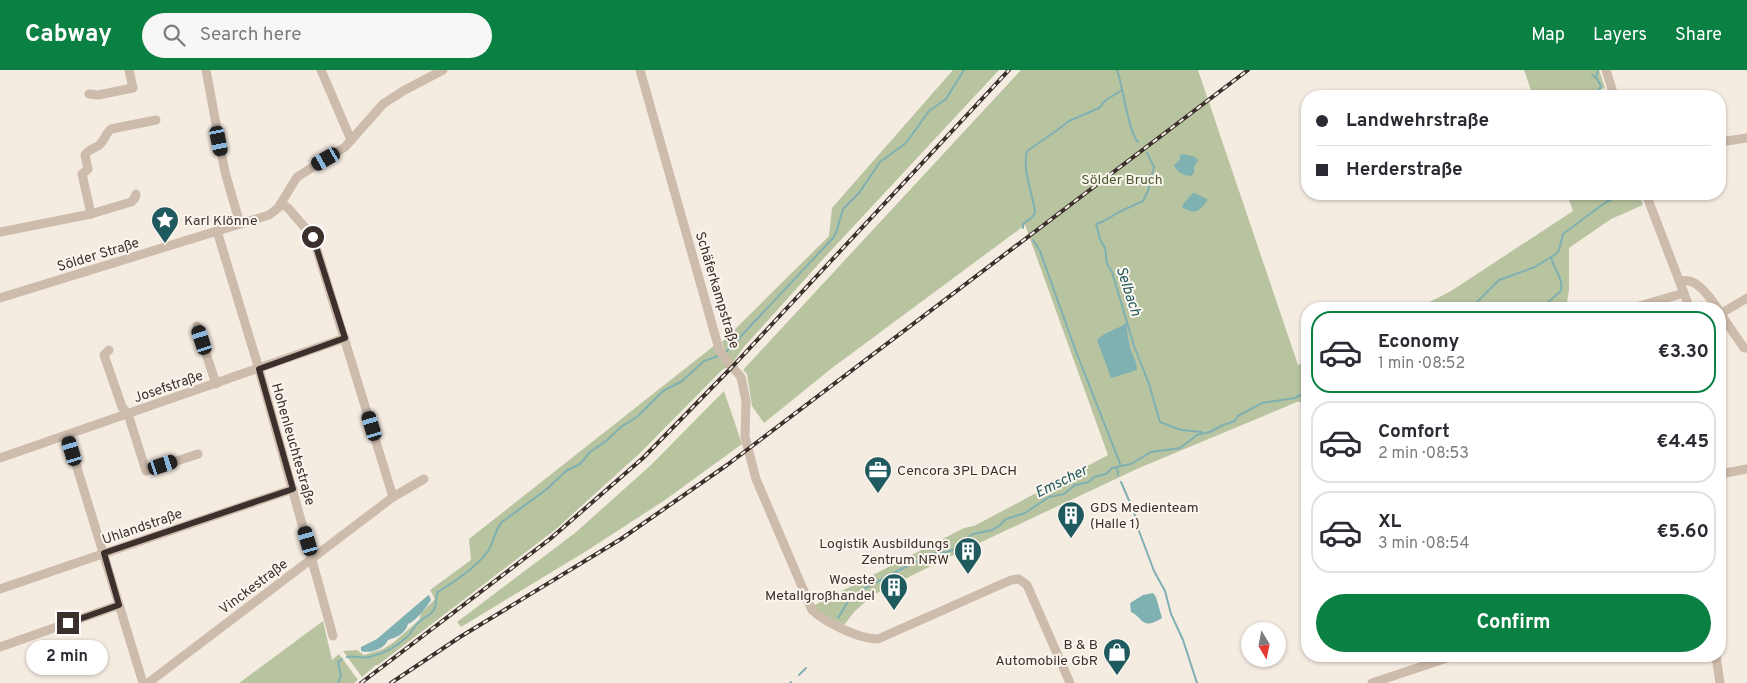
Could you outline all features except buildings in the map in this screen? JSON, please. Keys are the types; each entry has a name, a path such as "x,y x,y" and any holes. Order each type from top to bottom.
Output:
{"street":[{"path":"89,94 133,88 128,70"},
{"path":"206,70 225,172 240,224"},
{"path":"321,70 352,140"},
{"name":"Sölder Straße","path":"0,298 269,215 281,203 297,177 339,152 383,104 443,70"},
{"name":"Schäferkampstraße","path":"640,70 720,349 724,359 741,377 746,401 745,437 756,479 812,610 828,622 848,631 878,639 1011,580 1019,579 1027,585 1070,683"},
{"path":"1606,70 1612,90"},
{"path":"92,214 82,174 88,169 85,155 88,150 99,145 111,129 156,120"},
{"path":"1726,141 1747,138"},
{"path":"0,232 92,214 131,202 136,194"},
{"path":"1648,200 1688,302"},
{"path":"281,203 313,237 393,497"},
{"name":"Hohenleuchtestraße","path":"217,231 259,369 333,636"},
{"path":"1681,281 1689,281 1696,284 1712,302"},
{"path":"1652,302 1684,292"},
{"path":"1726,310 1747,298"},
{"path":"1726,322 1744,348 1747,348"},
{"path":"197,326 216,384"},
{"name":"Josefstraße","path":"0,458 345,338"},
{"path":"109,350 104,355 122,407 128,414 146,471 198,454"},
{"path":"67,435 143,683"},
{"path":"1726,473 1747,469"},
{"name":"Vinckestraße","path":"148,683 393,497 424,479"},
{"name":"Uhlandstraße","path":"0,589 293,489"},
{"path":"0,647 119,605"},
{"path":"1372,683 1436,662"},
{"path":"1717,662 1720,683"}],"green space":[{"path":"953,70 999,70 824,258 743,348 732,364 727,357 722,342 829,236 832,208"},
{"name":"Sölder Bruch","path":"1021,70 1198,70 1298,365 1301,364 1301,402 1297,402 1139,468 945,559 873,595 855,611 844,625 828,617 813,606 964,528 974,526 1108,455 1025,225 832,368 764,423 752,406 747,374 743,370"},
{"path":"1524,70 1599,70 1605,88 1599,90 1531,90"},
{"path":"1569,200 1641,200 1643,205 1611,219 1569,248 1567,302 1430,302 1451,291 1573,211"},
{"path":"715,345 722,363 729,367 723,369 639,454 556,529 362,677 343,651 357,650 364,655 383,649 394,642 419,620 422,612 435,599 430,590 471,560 469,539"},
{"path":"724,391 742,444 665,500 588,550 461,627 457,622 575,533 651,465"},
{"path":"323,621 332,660 339,654 358,680 354,683 239,683"}],"water":[{"path":"1180,155 1195,157 1198,160 1194,167 1194,173 1191,176 1181,173 1174,165 1180,159"},
{"path":"1193,193 1207,199 1201,208 1194,212 1182,207"},
{"path":"1127,322 1129,344 1137,370 1111,378 1097,340"},
{"path":"1153,593 1162,618 1155,622 1146,623 1131,612 1130,603 1143,595"},
{"path":"429,595 431,600 429,603 408,624 403,633 388,640 376,650 361,651 361,647 377,639"}],"waterway":[{"path":"725,353 833,238 843,209 859,193 880,162 906,143 929,111 946,99 964,70"},
{"name":"Selbach","path":"1117,70 1131,128 1138,142"},
{"path":"1598,70 1596,77 1601,86 1599,90"},
{"path":"1592,75 1597,79"},
{"path":"1023,228 1023,224 1032,217 1035,211 1027,173 1027,151 1069,121 1099,108 1106,100 1122,90"},
{"name":"Selbach","path":"1147,153 1154,167 1148,191 1143,201 1096,224 1100,239 1105,248 1107,264 1112,272 1134,346 1149,384 1160,422 1181,430 1202,432"},
{"name":"Emscher","path":"1477,302 1499,280 1535,267 1556,254 1559,250 1563,234 1610,200"},
{"path":"1033,240 1040,251 1075,349 1121,466"},
{"path":"1548,302 1561,291 1562,286 1551,257"},
{"path":"347,657 374,656 403,640 421,620 434,610 438,592 484,557 502,522 547,489 566,471 580,464 590,452 638,416 663,391 682,381 704,361 718,356"},
{"name":"Emscher","path":"838,618 847,603 860,591 911,564 936,553 955,549 973,534 992,530 1006,519 1025,513 1049,497 1064,494 1075,485 1089,482 1094,477 1106,474 1112,468 1131,464 1151,452 1180,448 1197,435 1210,432 1235,421 1238,416 1262,403 1295,398 1301,395"},
{"path":"1117,468 1118,475"},
{"path":"1121,482 1134,512 1154,571 1165,591 1171,614 1183,640 1197,683"},
{"path":"338,683 341,676 338,662 342,659"},
{"name":"Emscher","path":"799,675 806,668"}],"railway":[{"path":"361,683 550,539 643,458 733,366 1009,70"},
{"path":"391,683 460,637 621,539 727,465 1248,70"}],"place":[{"name":"Karl Klönne","path":"165,244"},
{"name":"Cencora 3PL DACH","path":"878,494"},
{"name":"GDS Medienteam (Halle 1)","path":"1071,539"},
{"name":"Logistik Ausbildungs Zentrum NRW","path":"968,575"},
{"name":"Woeste Metallgroßhandel","path":"894,611"},
{"name":"B & B Automobile GbR","path":"1117,676"}],"route":[{"path":"68,623 119,605 104,553 293,489 259,369 345,338 313,237"}]}
